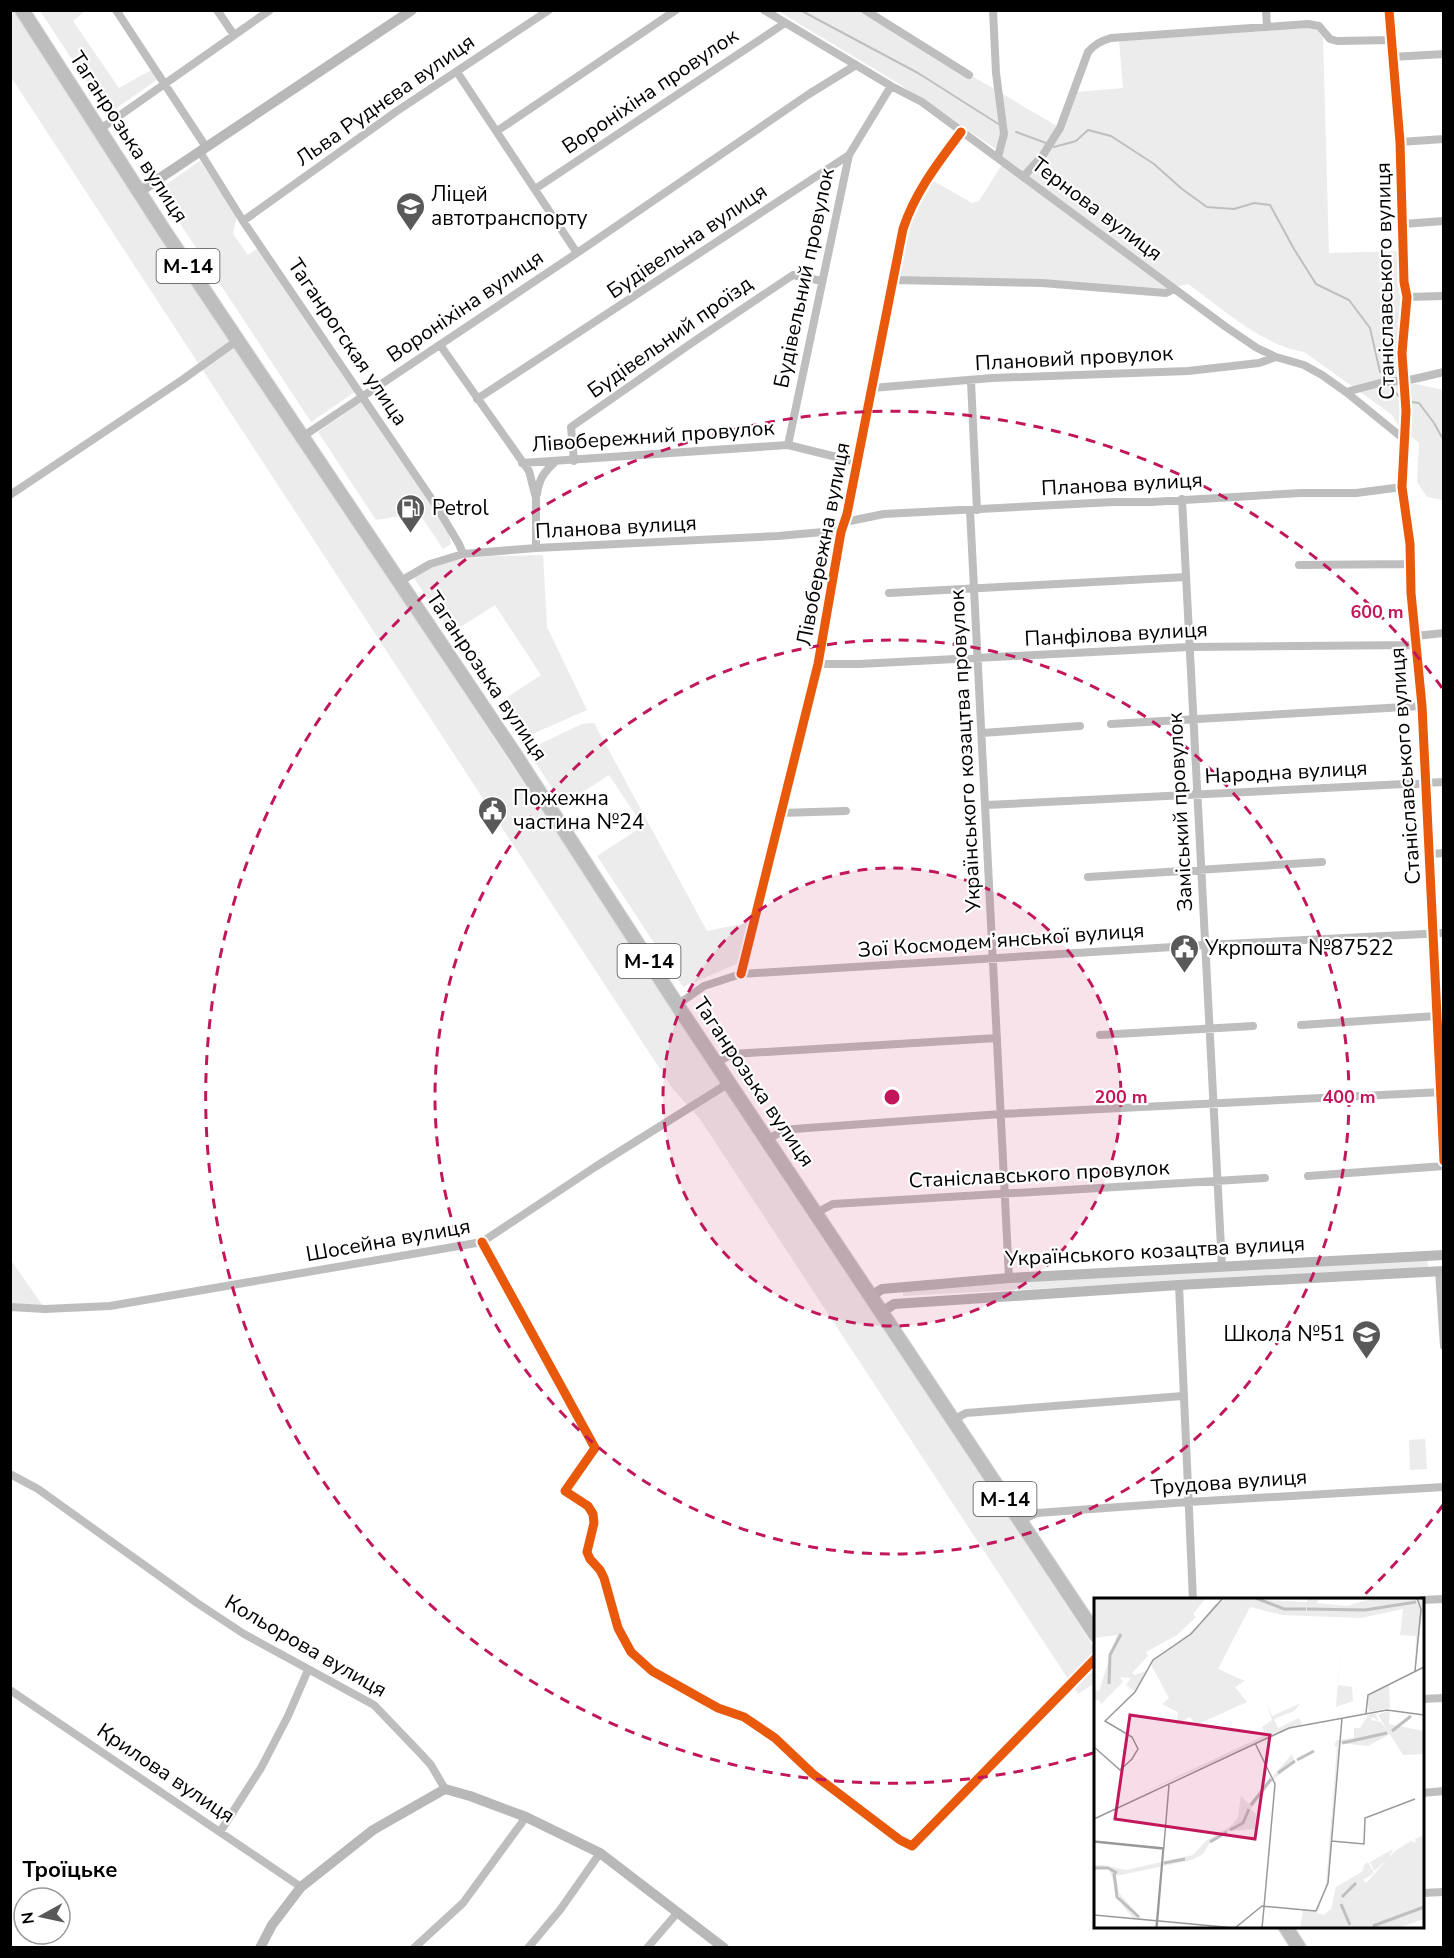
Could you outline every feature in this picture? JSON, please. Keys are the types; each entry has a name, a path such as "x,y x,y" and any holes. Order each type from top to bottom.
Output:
{"highway":[{"name":"Таганрозька вулиця","path":"22,10 139,192 528,774 766,1140 1019,1521 1093,1628"},
{"path":"1287,1928 1299,1947"}],"street":[{"name":"Таганрогская улица","path":"116,10 165,84 243,221 435,504 463,554"},
{"path":"218,10 234,35"},
{"path":"99,130 270,10"},
{"path":"139,192 412,10"},
{"name":"Льва Руднєва вулиця","path":"243,221 398,111 549,10"},
{"path":"497,131 676,10"},
{"name":"Тернова вулиця","path":"764,10 922,102 1257,348 1276,357 1304,365 1346,392 1405,440"},
{"path":"865,10 969,75"},
{"path":"993,10 996,73 1004,134 998,157"},
{"path":"1266,10 1266,27"},
{"name":"Станіславського вулиця","path":"1389,10 1400,142 1404,282 1407,297 1402,353 1405,440 1402,487 1409,535 1411,593 1422,706 1442,1092 1443,1161"},
{"name":"Вороніхіна провулок","path":"535,189 785,23"},
{"path":"1024,176 1043,155 1060,128 1083,62 1094,45 1111,38 1314,24 1319,26 1330,39 1338,41 1391,40"},
{"path":"1392,57 1443,54"},
{"name":"Вороніхіна вулиця","path":"302,436 577,253 809,94 856,65"},
{"path":"457,72 577,253"},
{"name":"Будівельна вулиця","path":"477,399 849,155 891,86"},
{"name":"Лівобережна вулиця","path":"741,974 818,664 841,532 845,522 903,229 909,209 919,190 960,132"},
{"path":"1400,142 1443,140"},
{"name":"Будівельний провулок","path":"788,445 849,155"},
{"path":"1402,224 1443,221"},
{"name":"Будівельний проїзд","path":"574,461 572,427 792,275 822,281"},
{"path":"893,280 1042,283 1166,293 1174,289"},
{"path":"1407,297 1443,296"},
{"path":"10,495 238,340"},
{"path":"440,345 529,471 536,498"},
{"name":"Плановий провулок","path":"872,388 992,378 1188,371 1259,363 1276,357"},
{"path":"1346,392 1371,385 1443,372"},
{"name":"Українського козацтва провулок","path":"971,381 978,659 1009,1278"},
{"name":"Лівобережний провулок","path":"522,463 788,445 857,462"},
{"path":"536,548 536,498 539,482 544,472 555,462"},
{"name":"Планова вулиця","path":"845,522 884,514 1301,493 1356,493 1402,487"},
{"name":"Заміський провулок","path":"1182,500 1222,1267"},
{"name":"Планова вулиця","path":"399,582 430,564 463,554 841,532"},
{"path":"1299,566 1411,564"},
{"path":"889,593 1186,577"},
{"name":"Панфілова вулиця","path":"818,664 978,659 1190,647 1415,640 1443,633"},
{"path":"1111,724 1422,706"},
{"path":"982,733 1080,726"},
{"name":"Народна вулиця","path":"986,805 1443,782"},
{"path":"780,813 846,812"},
{"path":"1430,854 1443,853"},
{"path":"1088,877 1322,862"},
{"name":"Зої Космодем’янської вулиця","path":"677,1005 704,986 741,974 1205,945 1443,933"},
{"path":"1301,1025 1438,1014"},
{"path":"1100,1035 1252,1026"},
{"path":"716,1063 732,1054 997,1038"},
{"name":"Шосейна вулиця","path":"10,1307 45,1309 110,1306 482,1242 595,1167 729,1083"},
{"path":"766,1140 783,1131 794,1129 1001,1114 1442,1092"},
{"path":"1308,1176 1443,1166"},
{"name":"Станіславського провулок","path":"816,1213 833,1204 1265,1178"},
{"path":"482,1242 595,1448 565,1491 588,1506 593,1514 594,1523 587,1552 604,1578 618,1628 632,1652 652,1671 717,1708 748,1719 774,1738 813,1774 900,1840 912,1846 1094,1659"},
{"path":"1441,1255 1443,1346"},
{"name":"Українського козацтва вулиця","path":"871,1296 882,1289 1009,1278 1441,1255"},
{"name":"Українського козацтва вулиця","path":"882,1312 894,1304 1179,1285 1441,1271"},
{"path":"1179,1285 1193,1598"},
{"path":"953,1420 966,1413 1183,1396"},
{"name":"Кольорова вулиця","path":"10,1473 38,1489 196,1604 244,1634 374,1705 421,1754 445,1789"},
{"name":"Трудова вулиця","path":"1019,1521 1037,1513 1443,1486"},
{"path":"1424,1600 1443,1599"},
{"path":"220,1832 261,1768 288,1716 308,1670"},
{"name":"Крилова вулиця","path":"10,1690 301,1887"},
{"path":"1424,1699 1443,1698"},
{"path":"260,1947 272,1926 301,1887 373,1830 445,1789 526,1817 600,1853 724,1947"},
{"path":"1424,1793 1443,1791"},
{"path":"414,1947 463,1903 526,1817"},
{"path":"528,1947 561,1910 600,1853"},
{"path":"1424,1893 1443,1892"},
{"path":"647,1947 678,1911"}],"shaded area":[{"path":"10,11 14,11 1094,1647 1094,1684 1078,1694 700,1119 673,1089 11,77"},
{"path":"40,11 85,11 73,21 119,88 151,70 158,79 108,114"},
{"path":"778,11 861,11 1057,126 1077,92 1123,88 1119,41 1316,29 1323,37 1329,253 1405,251 1401,373 1407,382 1443,390 1443,500 1427,497 1417,482 1419,443 1398,425 1391,414 1304,352 1272,342 1257,334 1188,284 1167,289 898,277 914,215 932,180 972,203 979,201 1003,163 996,149 896,82"},
{"path":"200,161 237,216 233,234 248,255 258,248 355,392 311,422 158,190"},
{"path":"362,402 449,532 451,544 443,549 419,513 376,520 318,432"},
{"path":"543,555 547,627 587,710 521,741 497,704 541,675 495,605 451,633 413,577 443,563 476,557"},
{"path":"594,723 707,931 751,922 741,962 683,987 597,856 643,826 609,775 563,805 527,750 582,724"},
{"path":"1427,1258 1428,1268 903,1296 903,1287"},
{"path":"11,1260 45,1309 11,1307"},
{"path":"1425,1439 1427,1469 1410,1470 1409,1440"}],"waterway":[{"path":"800,10 918,73 1000,125"},
{"path":"1054,147 1076,141 1088,130 1111,136 1154,164 1207,207 1234,209 1254,203 1270,205 1316,284 1349,300 1370,328 1380,372"},
{"path":"1016,132 1046,143"},
{"path":"1389,385 1403,401"},
{"path":"1412,402 1419,403 1444,441"}],"cycle path":[{"path":"1389,10 1400,142 1404,282 1407,297 1402,353 1406,411 1402,487 1410,544 1411,593 1422,706 1444,1161"},
{"path":"741,974 818,664 841,532 847,514 903,229 921,190 961,132"},
{"path":"482,1242 595,1448 565,1491 588,1506 593,1514 594,1523 587,1552 604,1578 618,1628 631,1652 652,1671 718,1708 744,1717 775,1738 813,1774 900,1840 912,1846 1094,1660"}],"place":[{"name":"Ліцей автотранспорту","path":"410,232"},
{"name":"Petrol","path":"411,534"},
{"name":"Пожежна частина №24","path":"492,836"},
{"name":"Укрпошта №87522","path":"1184,974"},
{"name":"Школа №51","path":"1366,1360"}],"district":[{"name":"Троїцьке","path":"70,1869"}]}
